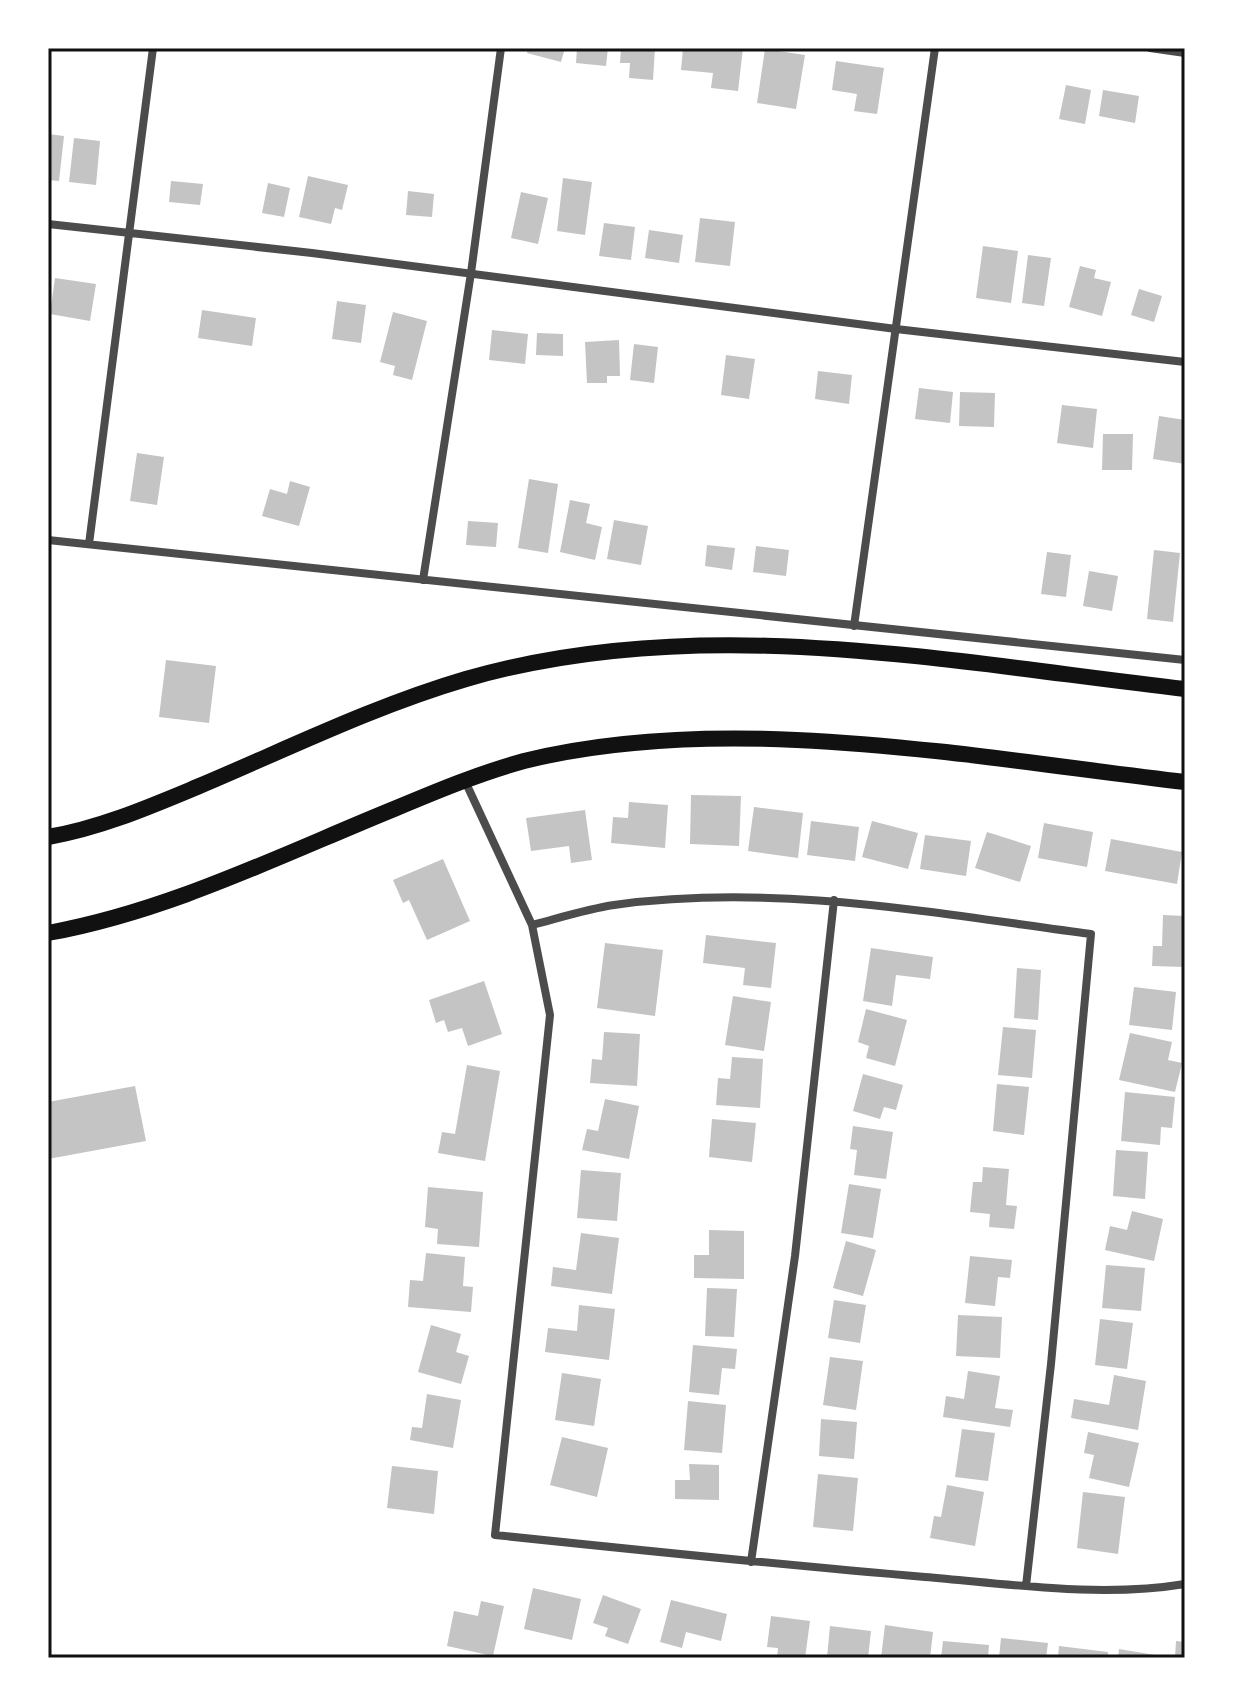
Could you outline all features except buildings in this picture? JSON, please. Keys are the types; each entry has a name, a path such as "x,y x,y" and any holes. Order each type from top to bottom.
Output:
{"main road":[{"path":"48,837 144,809 449,685 499,670 577,654 644,647 829,647 1185,689"},
{"path":"48,933 166,902 464,780 522,762 613,745 726,740 818,741 1185,782"}],"street":[{"path":"89,544 153,48"},
{"path":"423,580 471,273 501,48"},
{"path":"854,626 935,48"},
{"path":"1150,48 1185,53"},
{"path":"48,224 1185,362"},
{"path":"48,540 1185,660"},
{"path":"464,780 532,925 550,1015 495,1535 751,1562 1026,1586 1123,1590 1185,1584"},
{"path":"532,925 612,905 674,898 834,900 1091,934 1051,1364 1026,1586"},
{"path":"751,1562 795,1256 834,900"}]}
